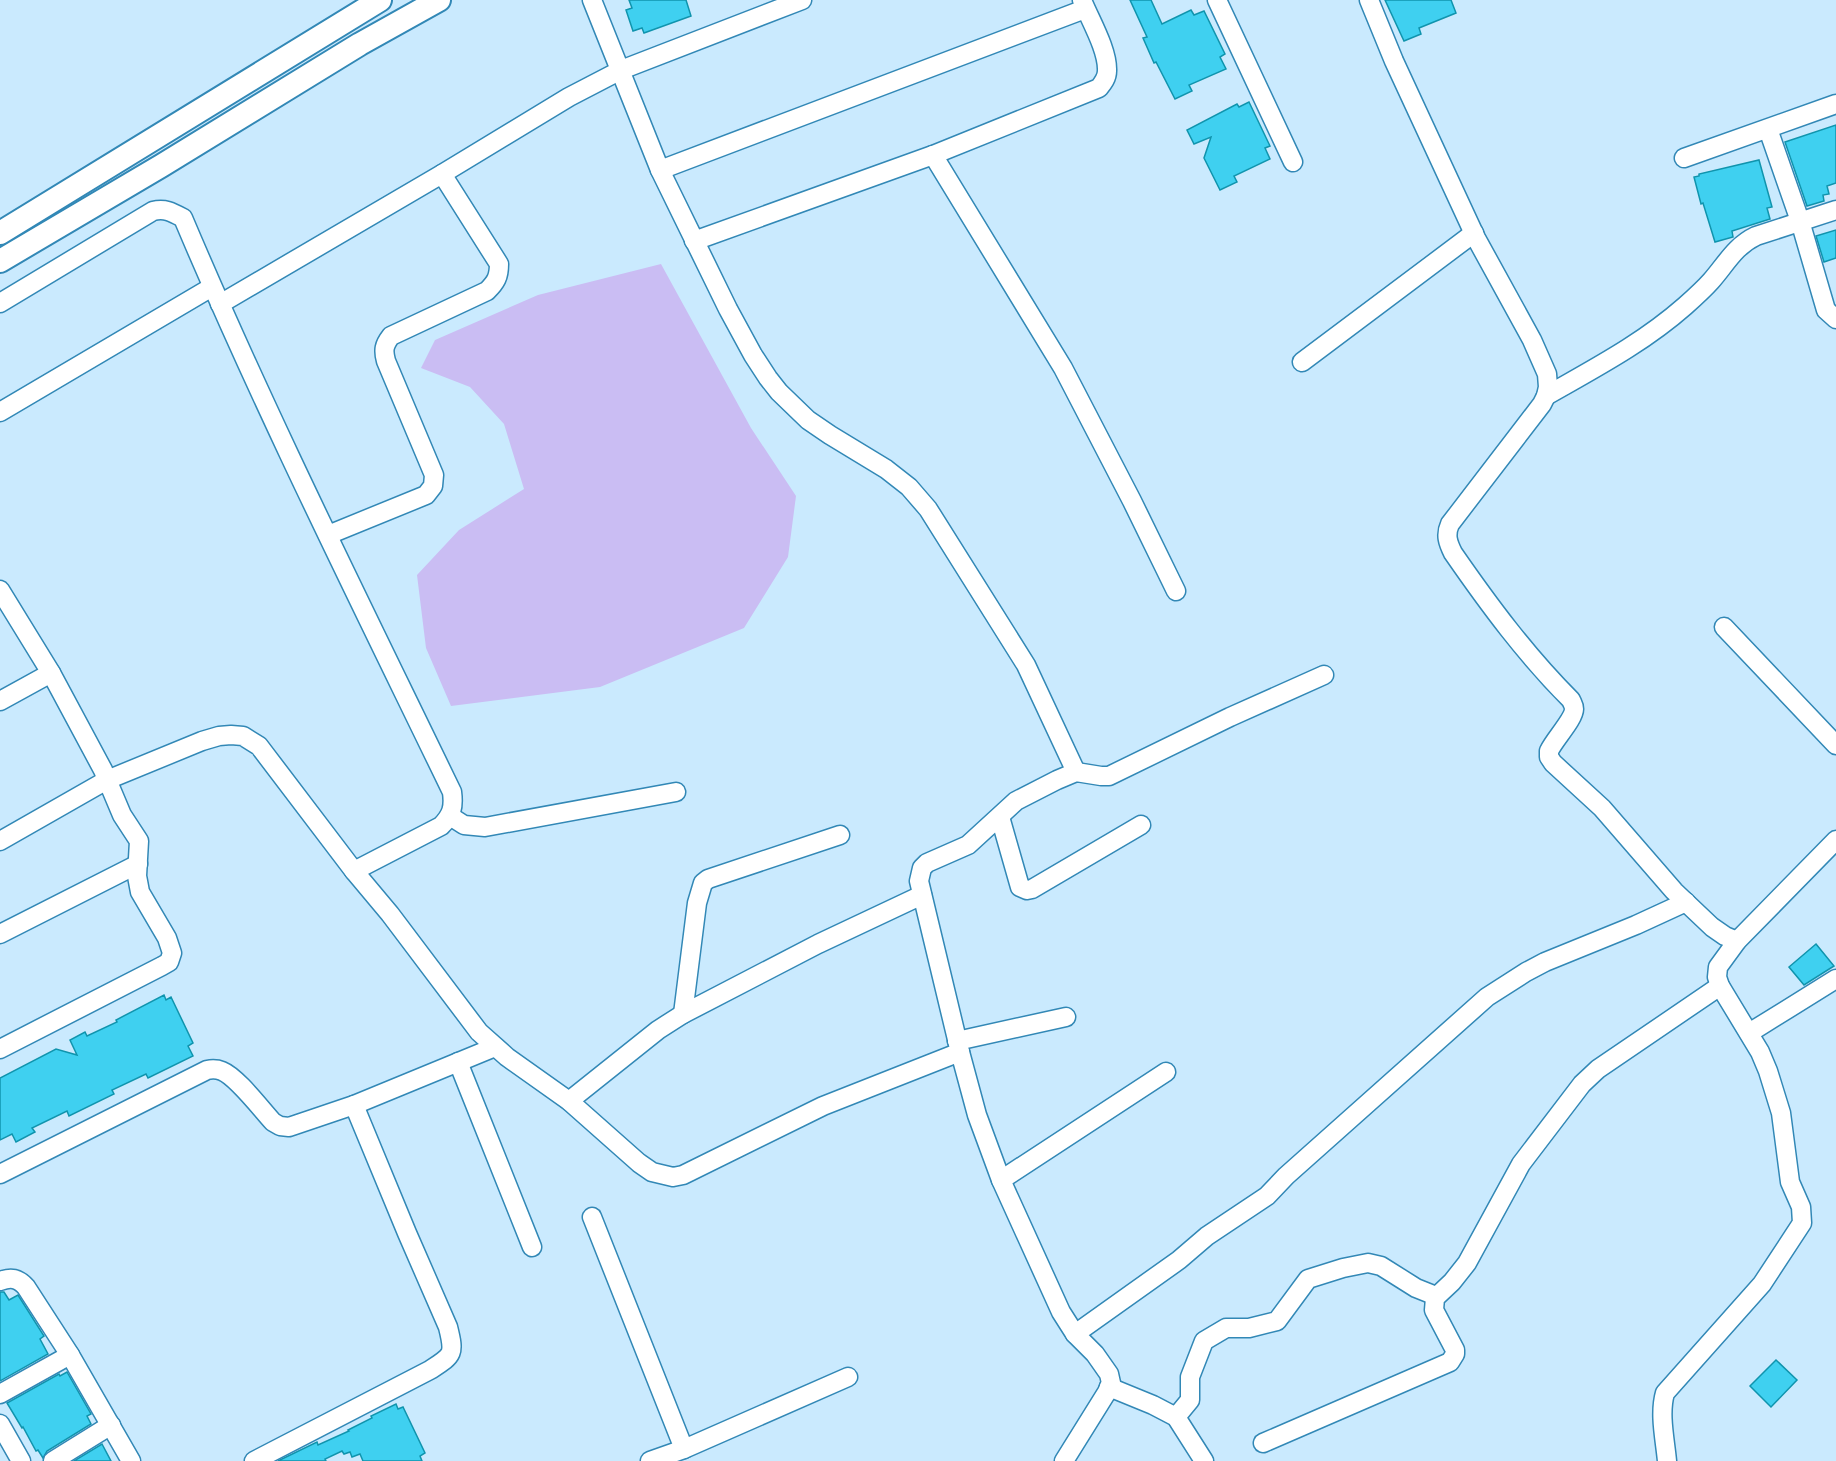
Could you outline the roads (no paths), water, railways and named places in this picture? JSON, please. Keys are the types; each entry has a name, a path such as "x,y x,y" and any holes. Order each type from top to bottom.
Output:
{"street":[{"path":"0,233 380,0"},
{"path":"0,261 360,44 439,0"},
{"path":"592,0 660,170 753,355 779,392 808,420 886,469 909,487 928,508 949,538 1026,665 1076,772"},
{"path":"220,304 568,97 621,70 802,0"},
{"path":"1217,0 1293,162"},
{"path":"1369,0 1394,62 1474,233 1532,340 1547,374 1546,396 1533,417 1450,524 1447,536 1449,545 1488,603 1574,706 1571,719 1549,751 1549,757 1553,763 1602,808 1662,879 1712,927 1737,941"},
{"path":"660,170 1083,4 1106,57 1105,80 1099,88 933,155 694,241"},
{"path":"1684,158 1836,104"},
{"path":"1768,129 1800,221 1826,310 1836,319"},
{"path":"933,155 1063,368 1176,591"},
{"path":"328,535 426,495 433,486 434,476 386,361 383,350 385,343 391,336 487,291 496,282 499,274 498,264 442,174"},
{"path":"0,303 153,211 161,209 183,218 212,287 328,535 452,792 454,805 450,816 441,826 354,871"},
{"path":"1546,396 1656,331 1686,306 1711,281 1732,253 1747,240 1836,210"},
{"path":"1302,362 1474,233"},
{"path":"0,412 212,287"},
{"path":"0,590 51,673 107,780 122,814 139,841 137,876 140,892 172,953 170,962 0,1049"},
{"path":"1724,627 1836,745"},
{"path":"0,700 51,673"},
{"path":"1064,1461 1109,1387 1110,1374 1095,1354 1075,1334 1061,1312 1001,1180 977,1115 959,1047 922,895 919,880 922,868 927,863 968,845 1022,797 1076,772 1109,776 1230,717 1324,675"},
{"path":"0,841 107,780 219,736 243,736 259,746 479,1032 507,1057 569,1101 639,1163 652,1172 673,1177 684,1175 823,1106 959,1047 1066,1017"},
{"path":"450,816 464,825 476,828 676,792"},
{"path":"1000,817 1020,887 1027,890 1141,825"},
{"path":"683,1014 697,903 703,883 708,879 840,835"},
{"path":"1667,1461 1662,1404 1665,1393 1762,1284 1802,1223 1801,1208 1790,1182 1784,1126 1779,1104 1768,1071 1749,1033 1720,986 1717,977 1718,967 1737,941 1836,840"},
{"path":"0,934 138,864"},
{"path":"569,1101 658,1030 683,1014 818,944 922,895"},
{"path":"1075,1334 1179,1260 1207,1236 1272,1192 1286,1176 1487,997 1545,962 1686,902"},
{"path":"1749,1033 1836,979"},
{"path":"1263,1443 1450,1362 1454,1358 1455,1350 1433,1304 1436,1296 1452,1282 1467,1263 1521,1164 1582,1084 1598,1069 1720,986"},
{"path":"0,1174 207,1070 223,1071 273,1122 288,1127 300,1125 354,1105 495,1047"},
{"path":"458,1062 532,1247"},
{"path":"1001,1180 1166,1072"},
{"path":"254,1461 430,1370 447,1359 452,1352 448,1327 406,1233 354,1105"},
{"path":"592,1217 684,1449"},
{"path":"1176,1417 1190,1400 1190,1377 1204,1341 1226,1328 1250,1328 1277,1321 1308,1279 1368,1263 1382,1266 1416,1288 1436,1296"},
{"path":"0,1281 11,1278 20,1281 26,1287 70,1356 131,1461"},
{"path":"0,1394 70,1356"},
{"path":"650,1461 684,1449 848,1377"},
{"path":"1109,1387 1176,1417 1204,1461"},
{"path":"0,1424 21,1461"},
{"path":"53,1461 111,1425"}]}
